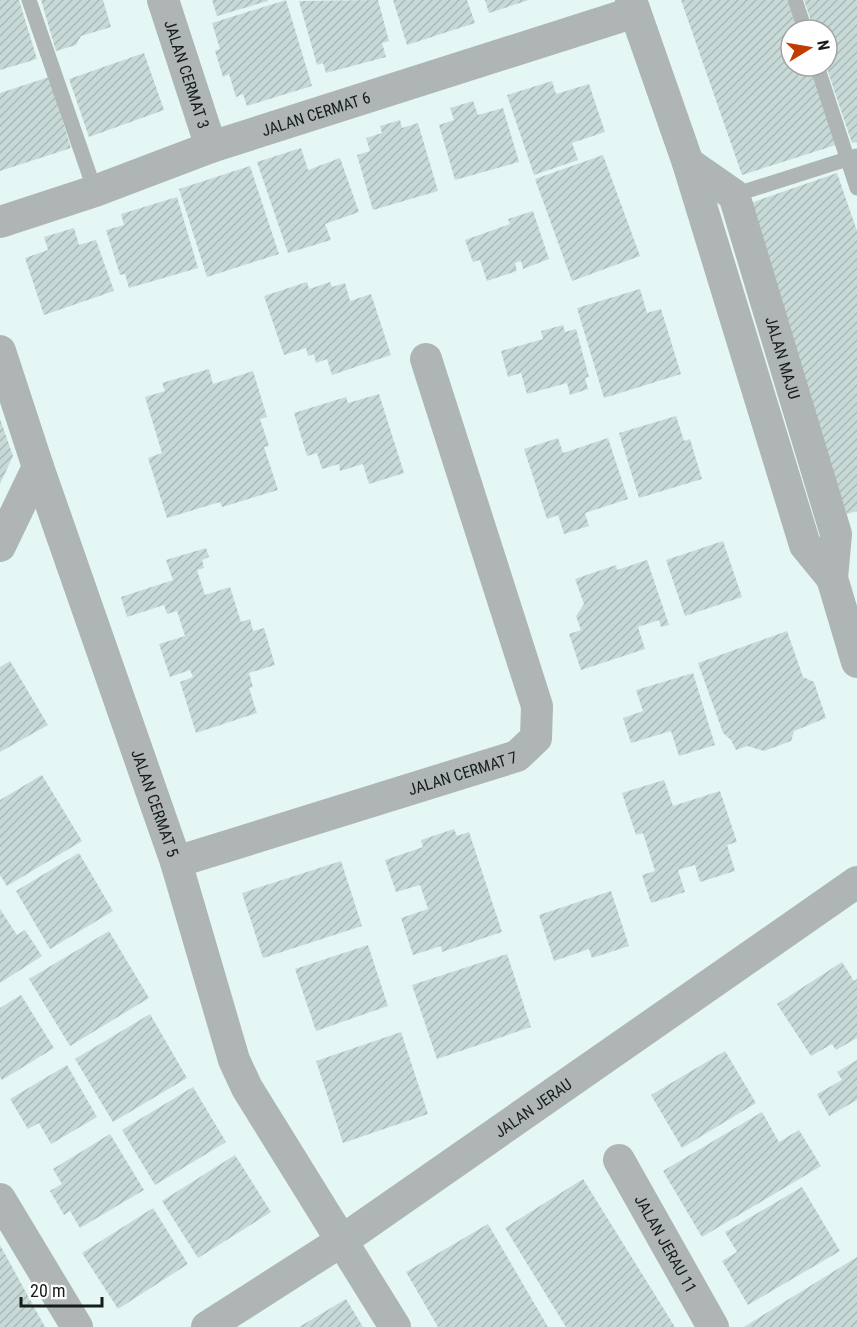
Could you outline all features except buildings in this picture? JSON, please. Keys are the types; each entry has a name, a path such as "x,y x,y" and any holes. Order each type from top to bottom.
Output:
{"street":[{"name":"JALAN CERMAT 3","path":"163,0 211,147"},
{"name":"JALAN CERMAT 6","path":"0,222 95,191 211,147 633,6"},
{"name":"JALAN MAJU","path":"633,6 688,163 805,545 844,574"},
{"path":"688,163 734,195"},
{"name":"JALAN MAJU","path":"734,195 836,534 857,662"},
{"name":"JALAN CERMAT 5","path":"0,351 38,467 176,861 234,1060 247,1088 395,1327"},
{"name":"JALAN CERMAT 7","path":"176,861 517,756 536,738 537,706 426,359"},
{"path":"0,546 38,467"},
{"name":"JALAN JERAU","path":"207,1327 343,1240 857,882"},
{"name":"JALAN JERAU 11","path":"619,1160 713,1327"},
{"path":"0,1199 77,1327"}],"lane":[{"path":"29,0 95,191"},
{"path":"795,0 801,18"},
{"path":"822,78 852,157 857,188"},
{"path":"734,195 852,157"}]}
